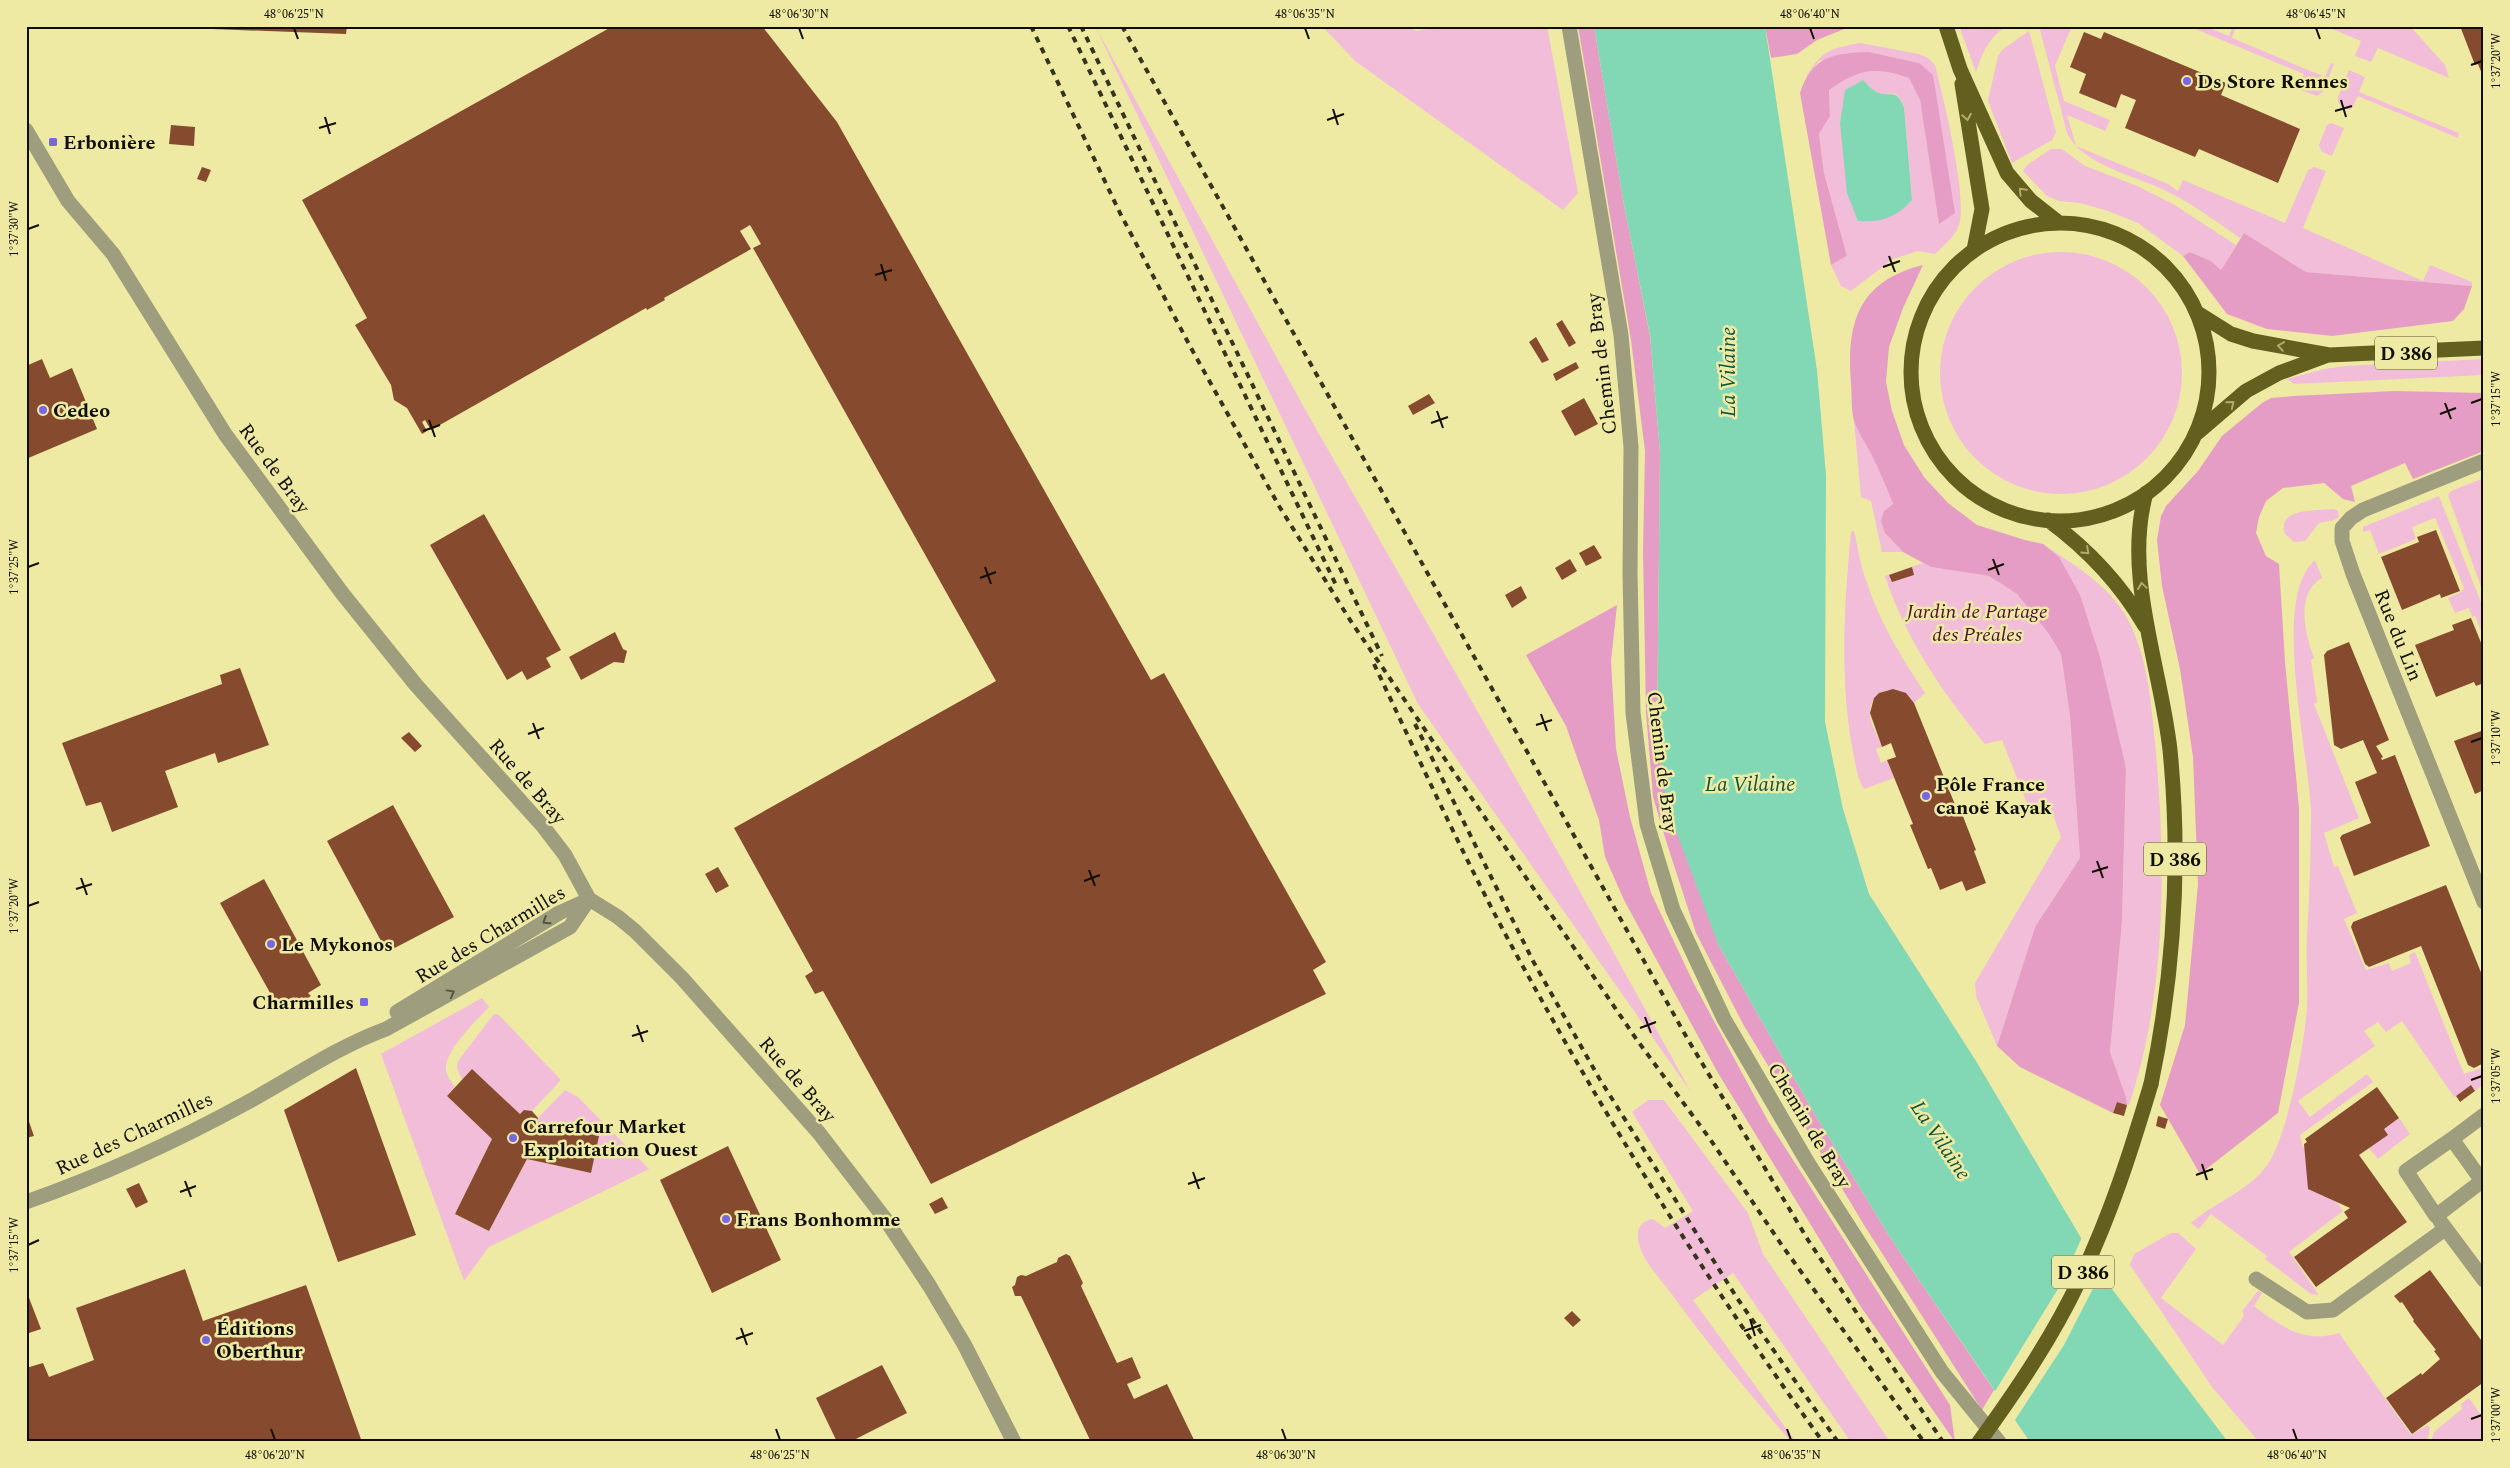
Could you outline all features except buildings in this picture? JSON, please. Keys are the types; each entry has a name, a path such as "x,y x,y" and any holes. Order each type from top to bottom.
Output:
{"main road":[{"path":"1946,26 1960,69 2007,173 2031,201 2059,223"},
{"path":"1960,69 1982,209 1974,250"},
{"path":"2059,223 2102,229 2140,247 2173,276 2196,312 2206,353 2207,387 2203,412 2194,436 2174,467 2146,493 2122,507 2090,518 2048,520 2004,510 1984,500 1965,487 1935,453 1924,433 1916,411 1912,389 1911,366 1919,321 1941,282 1956,264 1974,250 2014,230 2059,223"},
{"path":"2196,312 2231,334 2253,341 2329,355"},
{"name":"D 386","path":"2329,355 2484,348"},
{"path":"2194,436 2246,391 2279,373 2329,355"},
{"path":"2146,493 2141,511 2139,562 2149,634"},
{"path":"2048,520 2084,548 2108,573 2129,601 2149,634"},
{"name":"D 386","path":"1979,1442 2033,1362 2079,1281 2121,1183 2151,1084 2168,987 2174,926 2176,853 2172,780 2165,711 2149,634"}],"street":[{"name":"Chemin de Bray","path":"1569,26 1621,334 1631,447 1630,574 1633,713 1650,834 1673,910 1724,1019 1808,1163 1937,1364 1999,1442"},
{"name":"Rue de Bray","path":"26,130 68,201 113,254 225,434 360,616 416,685 542,825 565,855 589,899 624,921 682,978 819,1133 886,1220 929,1285 968,1352 1014,1442"},
{"name":"Rue du Lin","path":"2484,461 2363,510 2351,518 2342,528 2342,541 2352,574 2484,902"},
{"name":"Rue des Charmilles","path":"26,1202 74,1184 164,1145 248,1102 360,1038 381,1021 559,913 589,899"},
{"path":"2484,1115 2406,1171 2445,1229 2484,1280"},
{"path":"2436,1216 2482,1181 2452,1139"},
{"path":"2256,1279 2307,1312 2333,1310 2445,1229"}],"green space":[{"path":"1095,26 1306,411 1563,861 1691,1092 1418,704"},
{"path":"1322,26 1404,26 1417,31 1441,26 1547,26 1578,193 1563,210 1355,61"},
{"path":"1959,26 2007,26 1995,35 1987,46 1976,72"},
{"path":"2039,26 2072,26 2055,66 2064,101 2110,120 2105,131 2067,115 2076,146 2067,133"},
{"path":"2188,26 2204,26 2229,36 2233,26 2236,26 2232,38 2325,77 2331,63 2334,64 2323,92 2317,96 2298,89 2304,74"},
{"path":"2325,26 2410,26 2445,65 2449,78 2378,48 2371,62 2355,56 2361,41"},
{"path":"2029,31 2056,132 2052,140 2012,163 1988,101 1998,56 2003,49"},
{"path":"1860,43 1919,54 1928,58 1935,65 1953,146 1961,212 1959,225 1955,233 1935,254 1918,251 1893,259 1851,291 1841,286 1831,265 1847,256 1824,173 1819,134 1830,116 1829,90 1850,77 1867,71 1885,72 1909,78 1920,99 1939,223 1919,63 1869,52 1819,61 1805,78 1821,57 1833,50","holes":["1863,80 1879,93 1896,94 1904,107 1912,199 1846,166 1840,123 1846,90"]},
{"path":"2349,70 2365,77 2359,92 2459,133 2458,138 2358,96 2351,110 2342,107 2338,102 2338,97"},
{"path":"2331,123 2344,128 2332,156 2322,152 2319,145 2327,125"},
{"path":"2077,146 2168,184 2178,191 2183,180 2285,223 2308,170 2314,167 2326,171 2303,228 2423,281 2430,265 2472,282 2472,286 2306,272 2244,233 2240,238 2181,199 2114,170 2086,154"},
{"path":"2051,149 2062,149 2085,166 2135,185 2173,204 2236,245 2221,270 2211,261 2190,252 2183,256 2138,223 2108,211 2080,203 2059,201 2047,196 2023,171 2027,165"},
{"path":"2049,252 2073,252 2096,257 2118,266 2147,287 2162,306 2173,327 2180,349 2182,373 2180,397 2173,419 2162,440 2147,459 2118,480 2096,489 2073,494 2049,494 2026,489 2004,480 1984,467 1967,450 1954,430 1945,408 1940,385 1940,361 1945,338 1954,316 1967,296 1984,279 2004,266 2026,257"},
{"path":"2484,359 2484,375 2294,384 2287,379 2324,369 2345,366"},
{"path":"1854,421 1883,477 1893,504 1884,511 1885,533 1903,552 1882,552 1871,501 1861,497"},
{"path":"2484,478 2484,595 2448,495 2451,491"},
{"path":"2439,496 2484,610 2484,638 2475,616 2472,617 2469,608 2455,613 2448,598 2461,592 2464,588 2435,518 2412,527 2416,539 2379,554 2370,530 2363,532 2363,527"},
{"path":"2334,509 2338,511 2339,517 2319,523 2305,541 2294,542 2285,534 2284,525 2292,515 2300,512"},
{"path":"1854,531 1862,568 1877,610 1899,652 1925,693 1914,703 1903,693 1889,690 1877,695 1873,701 1870,709 1870,718 1882,747 1876,749 1881,763 1887,760 1894,778 1864,789 1860,782 1854,757 1846,701 1844,644 1846,588 1851,532"},
{"path":"2043,544 2090,576 2119,606 2134,632 2144,663 2150,695 2159,787 2161,833 2160,925 2157,972 2151,1017 2129,1105 2127,1105 2110,1052 2122,922 2126,768"},
{"path":"2315,560 2322,578 2308,593 2304,615 2305,626 2314,658 2311,660 2317,702 2314,704 2359,818 2324,833 2334,867 2338,866 2357,913 2344,919 2366,970 2389,963 2392,971 2411,963 2409,955 2415,952 2464,1074 2484,1067 2484,1084 2475,1091 2471,1086 2454,1097 2402,1021 2386,1032 2378,1022 2364,1031 2375,1046 2298,1101 2310,1117 2367,1074 2373,1082 2300,1135 2302,1145 2326,1179 2322,1181 2343,1211 2289,1252 2319,1295 2311,1294 2265,1259 2267,1256 2211,1214 2199,1229 2191,1223 2246,1186 2265,1168 2272,1157 2284,1125 2300,1062 2307,1006 2311,814 2296,680 2295,608 2302,579"},
{"name":"Jardin de Partage des Préales","path":"1923,563 1931,567 1989,576 2017,594 2049,634 2061,654 2070,716 2080,858 2035,927 1997,1046 1976,996 1975,983 2061,837 2049,804 2030,811 2002,740 1985,744 1941,686 1903,622 1885,576"},
{"path":"482,998 489,1007 462,1036 447,1062 446,1070 449,1079 455,1087 447,1096 492,1139 455,1214 489,1231 527,1159 591,1173 598,1136 537,1122 538,1118 565,1090 578,1097 649,1169 489,1247 464,1281 381,1054"},
{"path":"494,1014 499,1015 561,1080 532,1111 524,1110 520,1114 472,1069 462,1080 457,1068 458,1061"},
{"path":"1648,1100 1664,1100 1748,1213 1763,1254 1890,1442 1851,1442 1733,1273 1693,1300 1796,1442 1791,1442 1716,1352 1651,1268 1639,1245 1638,1233 1641,1225 1653,1219 1665,1228 1693,1211 1632,1112"},
{"path":"2399,1118 2410,1134 2378,1159 2369,1148 2384,1129"},
{"path":"2171,1233 2178,1233 2196,1249 2161,1298 2223,1345 2244,1316 2242,1311 2258,1291 2262,1293 2254,1306 2283,1326 2303,1335 2326,1336 2339,1333 2411,1435 2428,1425 2430,1428 2427,1442 2259,1442 2212,1387 2130,1265 2134,1254"},
{"path":"2469,1398 2484,1419 2484,1442 2431,1442 2434,1432 2462,1409 2461,1404"}],"shaded area":[{"path":"1578,26 1594,26 1624,205 1650,336 1660,452 1657,737 1718,944 1814,1113 1893,1242 1994,1390 1982,1410 1864,1225 1743,1024 1696,933 1653,797 1646,713 1643,551 1645,451 1631,340"},
{"path":"1765,26 1852,26 1817,40 1797,54 1771,58"},
{"path":"1869,52 1919,63 1933,75 1955,213 1939,224 1920,100 1909,78 1876,71 1858,74 1829,90 1830,116 1819,134 1824,173 1847,256 1831,265 1800,93 1811,71 1826,59 1845,54"},
{"path":"2244,233 2306,272 2472,286 2464,309 2453,321 2332,336 2267,329 2227,314 2183,256 2190,252 2211,261 2221,270"},
{"path":"1923,265 1903,308 1889,347 1886,382 1892,411 1904,445 1924,477 1948,503 1977,525 2043,544 2059,557 2080,595 2100,657 2126,768 2122,922 2110,1052 2127,1105 2117,1102 2113,1113 2020,1067 1997,1046 2035,927 2080,858 2070,716 2061,654 2049,634 2017,594 1989,576 1931,567 1903,552 1885,533 1881,521 1884,511 1893,504 1854,421 1850,362 1851,342 1854,324 1861,308 1870,294 1884,282 1901,272"},
{"path":"2395,391 2484,393 2484,451 2413,479 2405,463 2351,486 2355,502 2343,499 2324,483 2283,488 2266,501 2259,517 2256,533 2266,556 2279,564 2285,662 2299,808 2299,1003 2278,1113 2200,1174 2160,1105 2185,1025 2198,884 2193,757 2180,669 2162,586 2157,540 2161,516 2166,506 2198,471 2222,436 2262,403 2271,398"},
{"path":"1617,605 1611,661 1616,749 1630,817 1651,893 1694,984 1768,1121 1950,1405 1955,1442 1861,1307 1718,1073 1624,900 1605,857 1599,820 1566,726 1526,655"}],"water":[{"name":"La Vilaine","path":"1594,26 1765,26 1817,370 1826,475 1825,722 1843,809 1869,894 1976,1061 2109,1285 2228,1442 2030,1442 1893,1242 1814,1113 1718,944 1667,807 1657,737 1660,452 1650,335 1624,205"},
{"path":"1863,80 1877,92 1896,95 1904,107 1912,200 1894,215 1874,221 1858,221 1847,193 1840,123 1845,90"}],"pier":[{"path":"2083,1235 2103,1269 2064,1345 2013,1423 1994,1393 2061,1284"}],"railway":[{"path":"1031,26 1120,213 1191,348 1279,506 1350,620 1637,1040 1710,1139 1781,1244 1924,1442"},
{"path":"1068,26 1336,585"},
{"path":"1081,26 1382,656"},
{"path":"1122,26 1687,1038 1808,1240 1943,1442"},
{"path":"1374,664 1447,819 1505,934 1560,1033 1667,1212 1743,1328 1823,1442"},
{"path":"1415,724 1533,961 1599,1078 1737,1298 1838,1442"}],"place":[{"name":"Ds Store Rennes","path":"2187,81"},
{"name":"Erbonière","path":"53,142"},
{"name":"Cedeo","path":"43,410"},
{"name":"Pôle France canoë Kayak","path":"1926,796"},
{"name":"Le Mykonos","path":"271,944"},
{"name":"Charmilles","path":"364,1002"},
{"name":"Carrefour Market Exploitation Ouest","path":"513,1138"},
{"name":"Frans Bonhomme","path":"726,1219"},
{"name":"Éditions Oberthur","path":"206,1340"}]}
